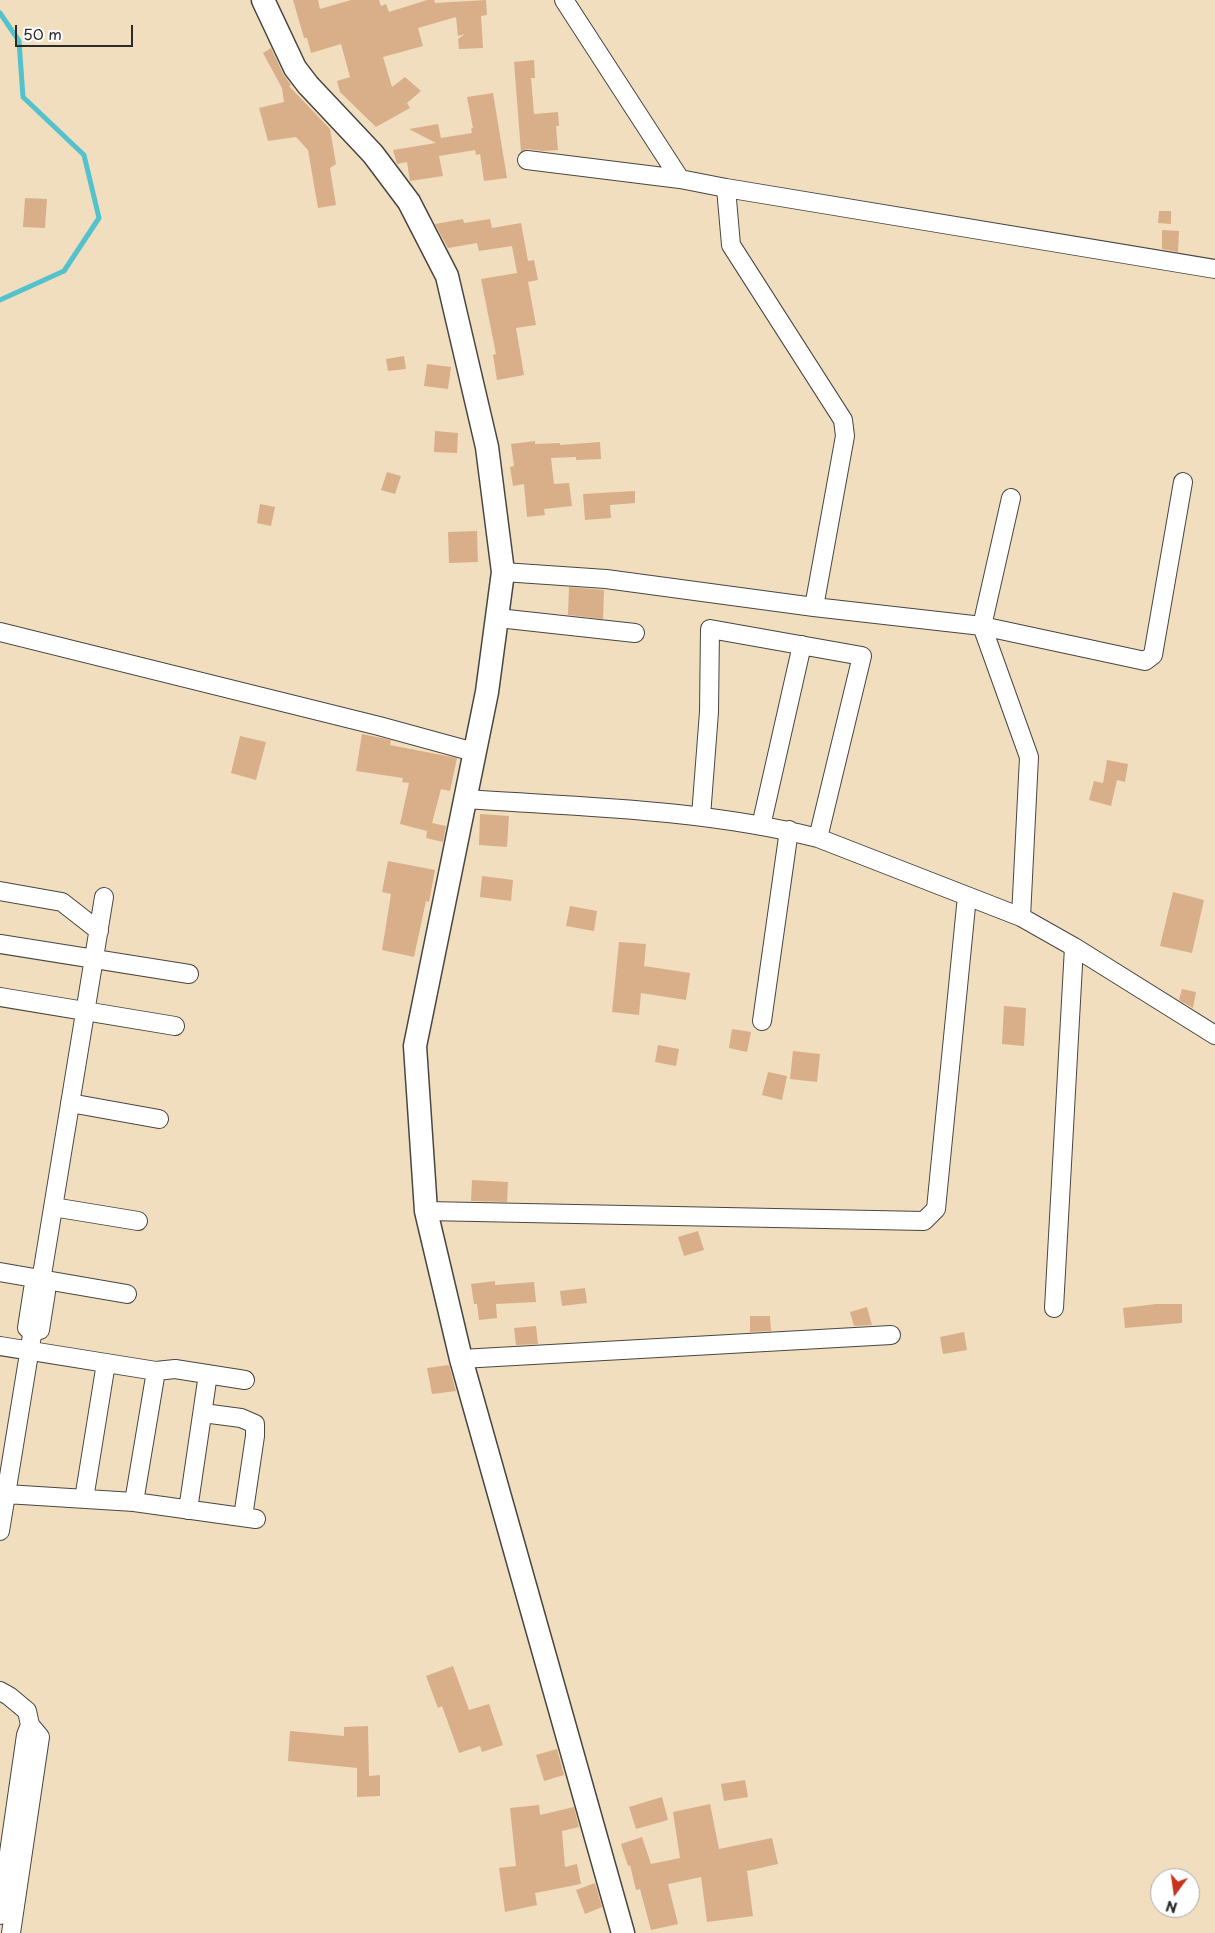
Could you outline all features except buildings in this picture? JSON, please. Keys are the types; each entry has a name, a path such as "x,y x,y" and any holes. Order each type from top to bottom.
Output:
{"street":[{"path":"263,0 295,68 308,85 374,154 409,202 447,276 487,447 503,572 487,692 415,1046 426,1211 461,1359 624,1933"},
{"path":"564,0 680,179"},
{"path":"527,160 680,179 1215,269"},
{"path":"726,188 731,245 843,420 845,436 814,607"},
{"path":"503,572 606,579 814,607 982,626 1145,661 1153,655 1182,482"},
{"path":"1011,498 982,626 1029,757 1021,917"},
{"path":"498,618 635,633"},
{"path":"701,816 709,712 710,630 862,656 818,838"},
{"path":"0,632 379,726 474,752"},
{"path":"761,826 802,645"},
{"path":"465,799 701,816 789,830 818,838 1021,917 1074,947 1215,1035"},
{"path":"762,1020 789,830"},
{"path":"0,891 62,902 99,931"},
{"path":"426,1211 924,1221 936,1209 967,896"},
{"path":"0,1531 33,1329 40,1330 46,1292 40,1282 104,897"},
{"path":"0,944 190,974"},
{"path":"1054,1308 1074,947"},
{"path":"0,998 175,1026"},
{"path":"70,1103 159,1119"},
{"path":"53,1207 138,1221"},
{"path":"0,1272 40,1282 127,1294"},
{"path":"461,1359 891,1335"},
{"path":"0,1346 156,1372 175,1368 245,1380"},
{"path":"84,1499 106,1364"},
{"path":"134,1502 156,1372"},
{"path":"188,1510 208,1374"},
{"path":"6,1494 134,1502 249,1518 255,1424 241,1418 203,1413"},
{"path":"0,1691 9,1696 26,1711 30,1725 40,1737 11,1933"},
{"path":"0,1915 26,1735 30,1725"}],"waterway":[{"path":"0,13 19,41 23,97 84,155 99,218 64,271 0,300"}]}
